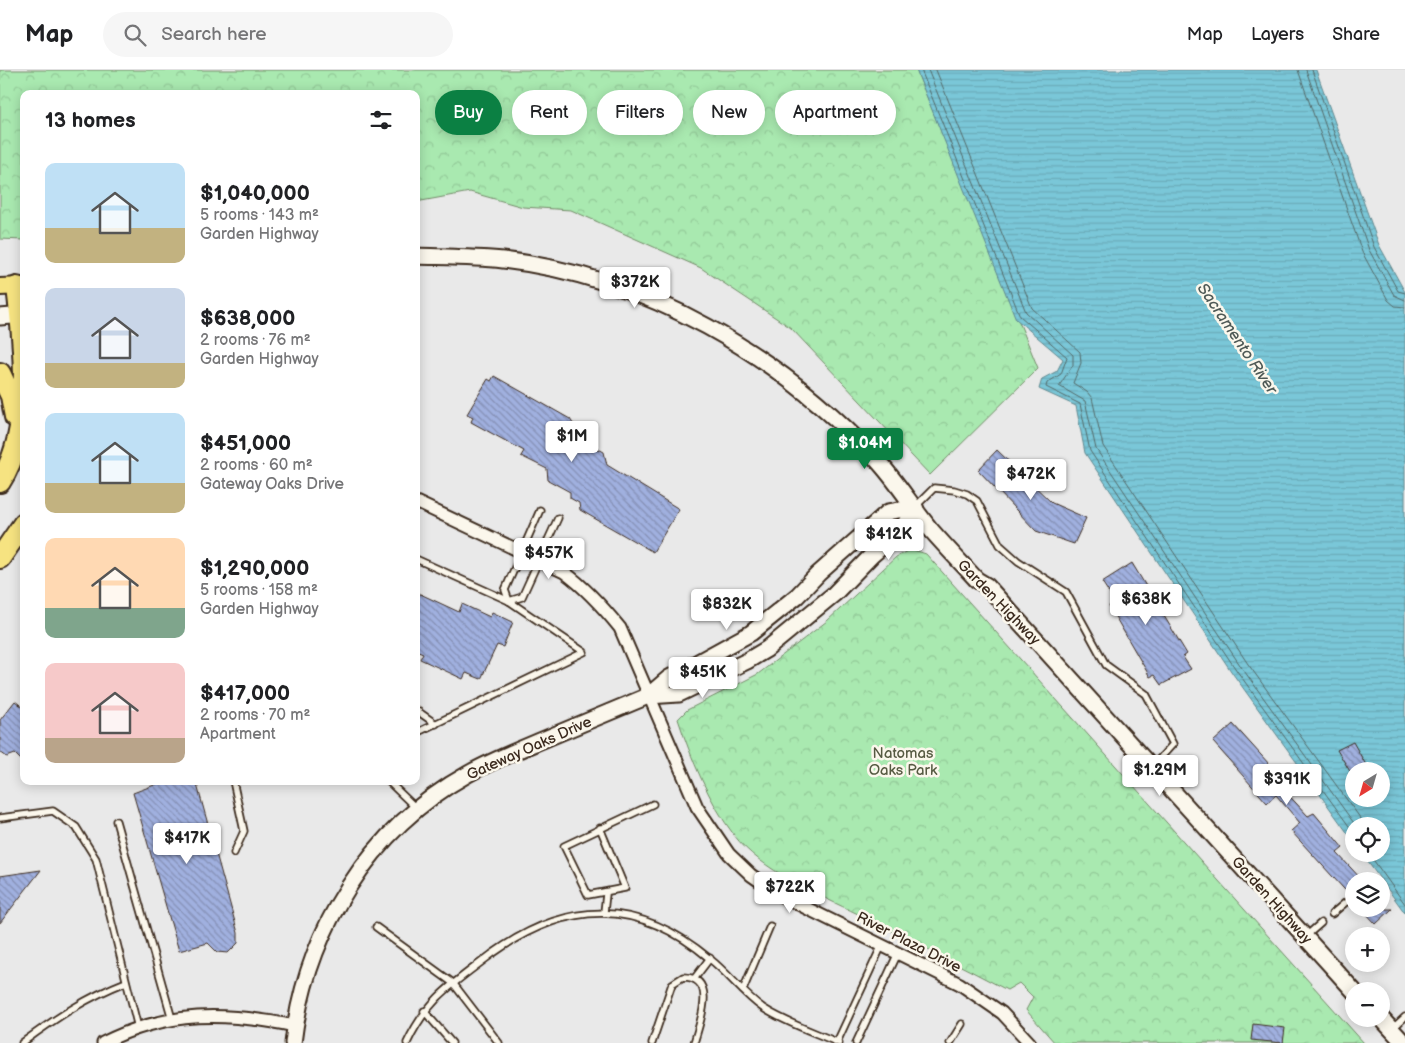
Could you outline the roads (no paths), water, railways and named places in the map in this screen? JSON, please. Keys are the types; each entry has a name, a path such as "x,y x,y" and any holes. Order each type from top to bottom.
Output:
{"highway":[{"path":"14,286 20,308"},
{"path":"0,373 14,407 15,442"},
{"path":"0,482 12,456 20,422"},
{"path":"0,558 20,529"}],"main road":[{"name":"Garden Highway","path":"420,256 504,260 581,275 624,289 694,319 759,356 850,433 899,484 931,529 978,580 987,586 1346,982"},
{"path":"0,317 20,315"},
{"name":"Gateway Oaks Drive","path":"648,696 679,694 767,649 827,599 862,564 902,530 915,507"},
{"name":"Gateway Oaks Drive","path":"293,1043 295,1026 313,958 333,913 352,882 374,852 417,809 446,787 488,763 648,696 669,678 719,653 759,628 798,596 818,574 888,512 915,507"},
{"path":"1390,1027 1404,1043"}],"street":[{"name":"River Plaza Drive","path":"420,504 564,572 580,584 607,611 620,628 697,807 729,854 751,876 778,894 898,953 981,998 1002,1013 1030,1043"},
{"path":"103,1043 138,1028 172,1019 226,1015 295,1026"}],"lane":[{"path":"915,507 934,488 954,490 966,494 977,502 1000,545 1018,561 1066,592 1106,665 1146,694 1173,744 1152,767"},
{"path":"509,601 505,590 540,510"},
{"path":"509,601 522,597 558,518"},
{"path":"420,561 509,601 584,652 420,732"},
{"path":"420,713 436,724"},
{"path":"234,785 244,831 234,853"},
{"path":"392,785 417,809"},
{"path":"600,828 625,888 606,894 588,896 564,846 600,828 653,804"},
{"path":"0,818 53,812 76,827 96,860 138,1028"},
{"path":"116,821 172,1019"},
{"path":"604,912 606,894"},
{"path":"1332,914 1345,903"},
{"path":"407,1043 424,1010 441,992 523,933 562,918 604,912 629,916 667,931 710,958 743,990 774,1014 838,1043 882,945"},
{"path":"1305,936 1321,923"},
{"path":"376,926 453,983 499,1043"},
{"path":"743,990 770,926"},
{"path":"856,1043 898,953"},
{"path":"694,979 710,958"},
{"path":"652,1043 672,984 683,977 694,979 701,985 705,997 694,1043"},
{"path":"22,1043 65,1011 101,992 126,982"},
{"path":"424,1010 452,1043"},
{"path":"1390,1022 1405,1017"},
{"path":"950,1043 962,1024"}],"water":[{"name":"Sacramento River","path":"916,70 1316,70 1379,245 1405,292 1405,913 1390,892 1390,872 1375,872 1368,862 1390,862 1390,817 1345,817 1345,830 1233,674 1085,453 1076,406 1039,389 1042,379 1057,371 1063,359 1016,319"}],"park label":[{"name":"Natomas Oaks Park","path":"903,762"}]}
